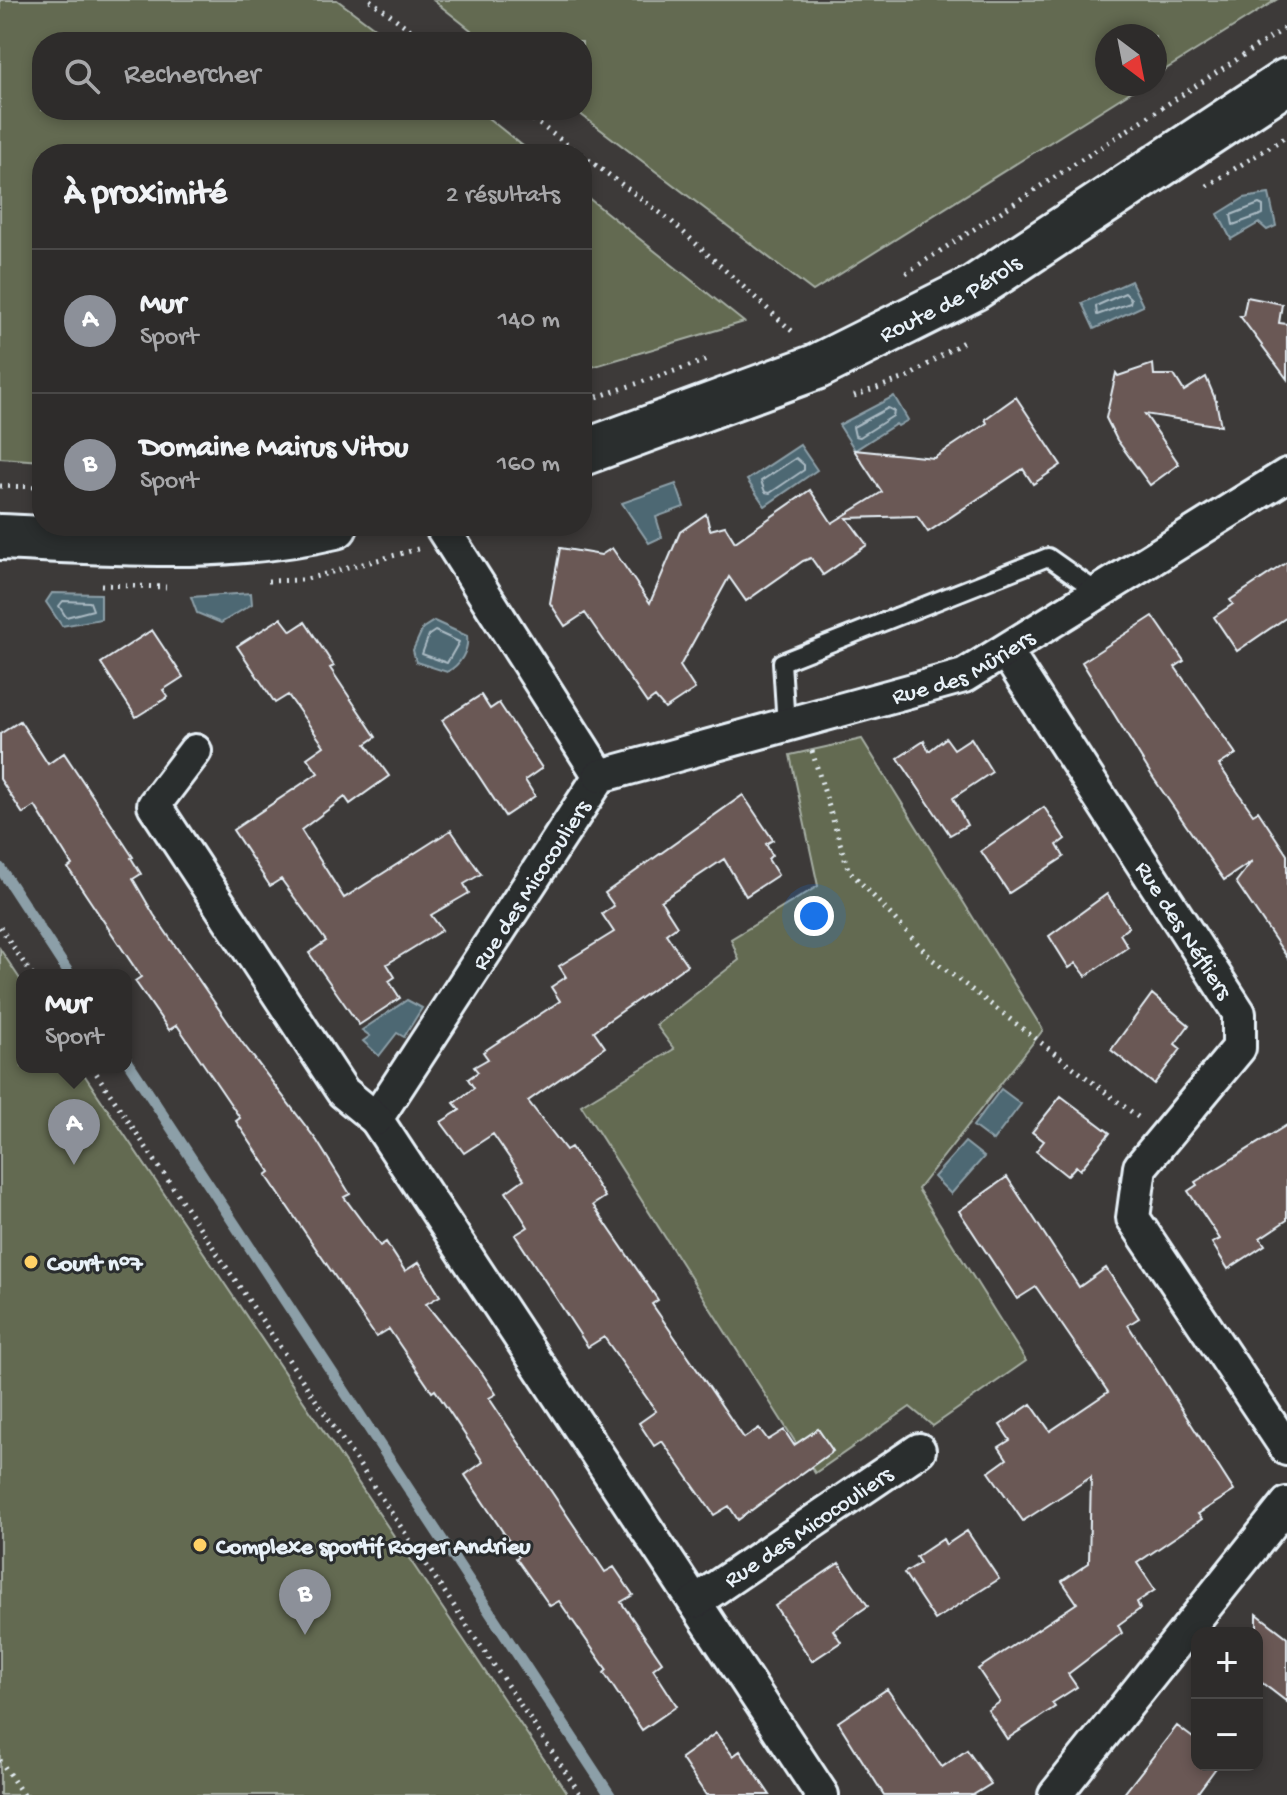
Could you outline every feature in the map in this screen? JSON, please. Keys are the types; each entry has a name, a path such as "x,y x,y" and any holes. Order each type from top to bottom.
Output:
{"street":[{"name":"Route de Pérols","path":"592,449 816,367 974,288 1287,81"},
{"name":"Rue des Mûriers","path":"600,776 964,676 1287,475"},
{"path":"0,537 184,545 276,536"},
{"name":"Rue des Micocouliers","path":"376,1119 600,776 447,536"},
{"name":"Rue des Néfliers","path":"1006,652 1239,1013 1239,1048 1140,1167 1133,1218 1287,1449"},
{"path":"195,751 154,805 343,1092 376,1119 822,1795"},
{"name":"Rue des Micocouliers","path":"695,1602 919,1450"},
{"path":"1055,1795 1287,1504"}],"lane":[{"path":"795,723 782,662 1048,557 1099,593"}],"path":[{"path":"370,0 413,32"},
{"path":"904,274 1287,27"},
{"path":"534,120 566,144"},
{"path":"592,163 670,220 792,331 816,367"},
{"path":"779,335 806,324"},
{"path":"592,399 715,358"},
{"path":"0,486 32,487"},
{"path":"795,723 848,869 933,960 1165,1137"},
{"path":"0,927 28,969"},
{"path":"96,1073 581,1795"},
{"path":"0,1760 23,1795"}],"green space":[{"path":"0,0 337,0 380,32 32,32 32,120 490,120 520,144 32,144 32,460 0,458"},
{"path":"433,0 1276,0 1167,68 1167,24 1095,24 1095,96 1124,96 813,291 588,120 592,120 592,32 473,32"},
{"path":"592,201 744,322 592,367"},
{"path":"862,739 1043,1030 918,1189 1026,1361 933,1426 910,1407 815,1473 581,1105 674,1049 656,1025 739,960 731,939 818,886 790,755"},
{"name":"Complexe sportif Roger Andrieu","path":"0,949 16,973 16,1073 83,1073 568,1795 0,1795"}],"water":[{"path":"1269,194 1276,226 1267,230 1259,223 1231,239 1218,214 1244,198"},
{"path":"1131,281 1143,306 1094,329 1082,303"},
{"path":"894,396 908,420 898,426 896,424 855,450 839,425"},
{"path":"800,445 817,470 765,506 747,480"},
{"path":"676,484 684,507 656,517 662,537 649,543 622,503"},
{"path":"52,593 101,594 101,619 62,626 46,602"},
{"path":"251,593 252,604 221,623 197,613 191,597"},
{"path":"434,621 467,636 463,657 447,672 416,662 413,650 423,628"},
{"path":"407,1000 422,1008 404,1037 397,1033 379,1056 363,1041 370,1036 362,1030"},
{"path":"1001,1089 1021,1104 993,1141 973,1126"},
{"path":"965,1142 984,1157 951,1194 934,1177"}],"building":[{"path":"1247,297 1282,304 1279,323 1287,324 1287,379 1240,316 1243,316"},
{"path":"1153,364 1154,375 1174,375 1184,391 1206,377 1216,401 1221,426 1145,414 1179,464 1150,485 1117,440 1106,418 1116,373 1118,376"},
{"path":"1016,397 1061,465 1033,484 1023,469 928,532 917,516 847,518 867,545 823,575 811,558 803,561 746,601 729,577 680,666 695,689 665,709 655,697 647,703 585,613 565,626 550,603 560,548 601,555 612,548 650,603 680,532 706,514 710,530 725,526 735,542 810,490 832,523 882,492 854,450 934,458 987,423 985,419"},
{"path":"1287,562 1287,617 1237,651 1214,617 1233,604 1230,600"},
{"path":"1153,616 1184,661 1175,667 1236,754 1219,765 1253,814 1258,811 1287,855 1287,957 1236,882 1252,861 1224,880 1154,779 1082,662"},
{"path":"281,618 291,631 305,622 334,666 330,668 376,737 366,744 389,776 350,804 345,797 301,830 344,898 451,830 481,874 464,884 469,893 431,915 442,930 387,964 395,977 389,981 400,998 359,1025 309,953 326,941 281,879 270,886 233,830 318,773 307,758 324,746 288,695 275,703 237,646"},
{"path":"152,630 183,677 163,690 168,697 136,717 101,663"},
{"path":"481,695 490,709 499,703 542,768 525,780 535,796 505,816 442,720"},
{"path":"20,721 48,764 64,753 133,857 141,874 133,879 154,915 241,1041 317,1141 350,1194 344,1197 380,1246 386,1242 405,1271 419,1262 440,1296 426,1304 482,1373 496,1394 489,1398 605,1572 614,1567 633,1595 621,1602 662,1662 653,1669 677,1706 642,1730 604,1673 607,1670 559,1601 550,1606 465,1475 483,1462 435,1390 432,1392 389,1329 376,1337 266,1175 270,1172 236,1121 240,1118 177,1025 169,1030 135,981 141,977 68,868 72,865 35,806 23,814 0,779 0,734"},
{"path":"946,738 954,749 971,738 992,772 953,798 967,825 950,835 898,758 924,741 929,751"},
{"path":"743,795 773,840 766,844 772,855 768,859 778,875 746,896 724,859 661,901 677,926 666,934 687,965 594,1031 605,1047 528,1101 566,1150 571,1147 605,1197 593,1205 658,1300 652,1304 744,1438 759,1428 768,1440 784,1430 794,1445 818,1429 833,1451 738,1520 729,1506 714,1515 662,1441 654,1446 639,1423 656,1411 604,1337 588,1347 515,1235 528,1227 506,1192 524,1179 493,1134 464,1153 441,1122 460,1110 454,1103 474,1088 468,1079 478,1072 474,1067 488,1059 483,1052 560,1001 551,987 566,977 559,966 614,932 602,914 614,906 605,893"},
{"path":"1044,807 1065,839 1057,845 1064,857 1009,893 981,851"},
{"path":"1107,894 1129,927 1120,934 1128,947 1086,976 1076,963 1069,968 1049,936"},
{"path":"1152,994 1189,1025 1175,1044 1181,1049 1154,1084 1111,1050"},
{"path":"1061,1096 1110,1133 1080,1170 1076,1166 1067,1176 1036,1151 1044,1141 1032,1132"},
{"path":"1287,1125 1287,1220 1260,1238 1265,1245 1228,1269 1212,1243 1220,1239 1188,1191 1197,1185 1195,1182"},
{"path":"1007,1177 1079,1287 1106,1268 1139,1318 1128,1325 1234,1491 1198,1514 1202,1519 1137,1563 1155,1590 1137,1602 1140,1609 1118,1625 1122,1633 1068,1674 1077,1687 1052,1703 1055,1707 1007,1739 988,1710 1000,1702 978,1669 1077,1603 1062,1581 1089,1563 1091,1477 1023,1521 989,1472 1007,1459 999,1447 1010,1440 1000,1425 1031,1404 1050,1431 1108,1392 1036,1287 1017,1299 959,1211"},
{"path":"967,1531 999,1579 935,1620 904,1573 920,1563 916,1557 943,1539 946,1545"},
{"path":"839,1563 868,1606 833,1630 841,1642 812,1661 775,1606"},
{"path":"1257,1614 1287,1637 1287,1702 1263,1684 1263,1627 1257,1627"},
{"path":"887,1689 942,1767 967,1750 991,1784 973,1795 884,1795 838,1722"},
{"path":"1177,1726 1191,1736 1191,1771 1214,1771 1196,1795 1123,1795"},
{"path":"716,1733 733,1756 740,1751 770,1795 706,1795 681,1758"}],"waterway":[{"path":"0,868 66,969"},
{"path":"132,1068 610,1795"}],"place":[{"name":"Mur","path":"74,1165"},
{"name":"Court n°7","path":"31,1262"},
{"name":"Complexe sportif Roger Andrieu","path":"200,1545"},
{"name":"Domaine Mairus Vitou","path":"305,1635"}]}
